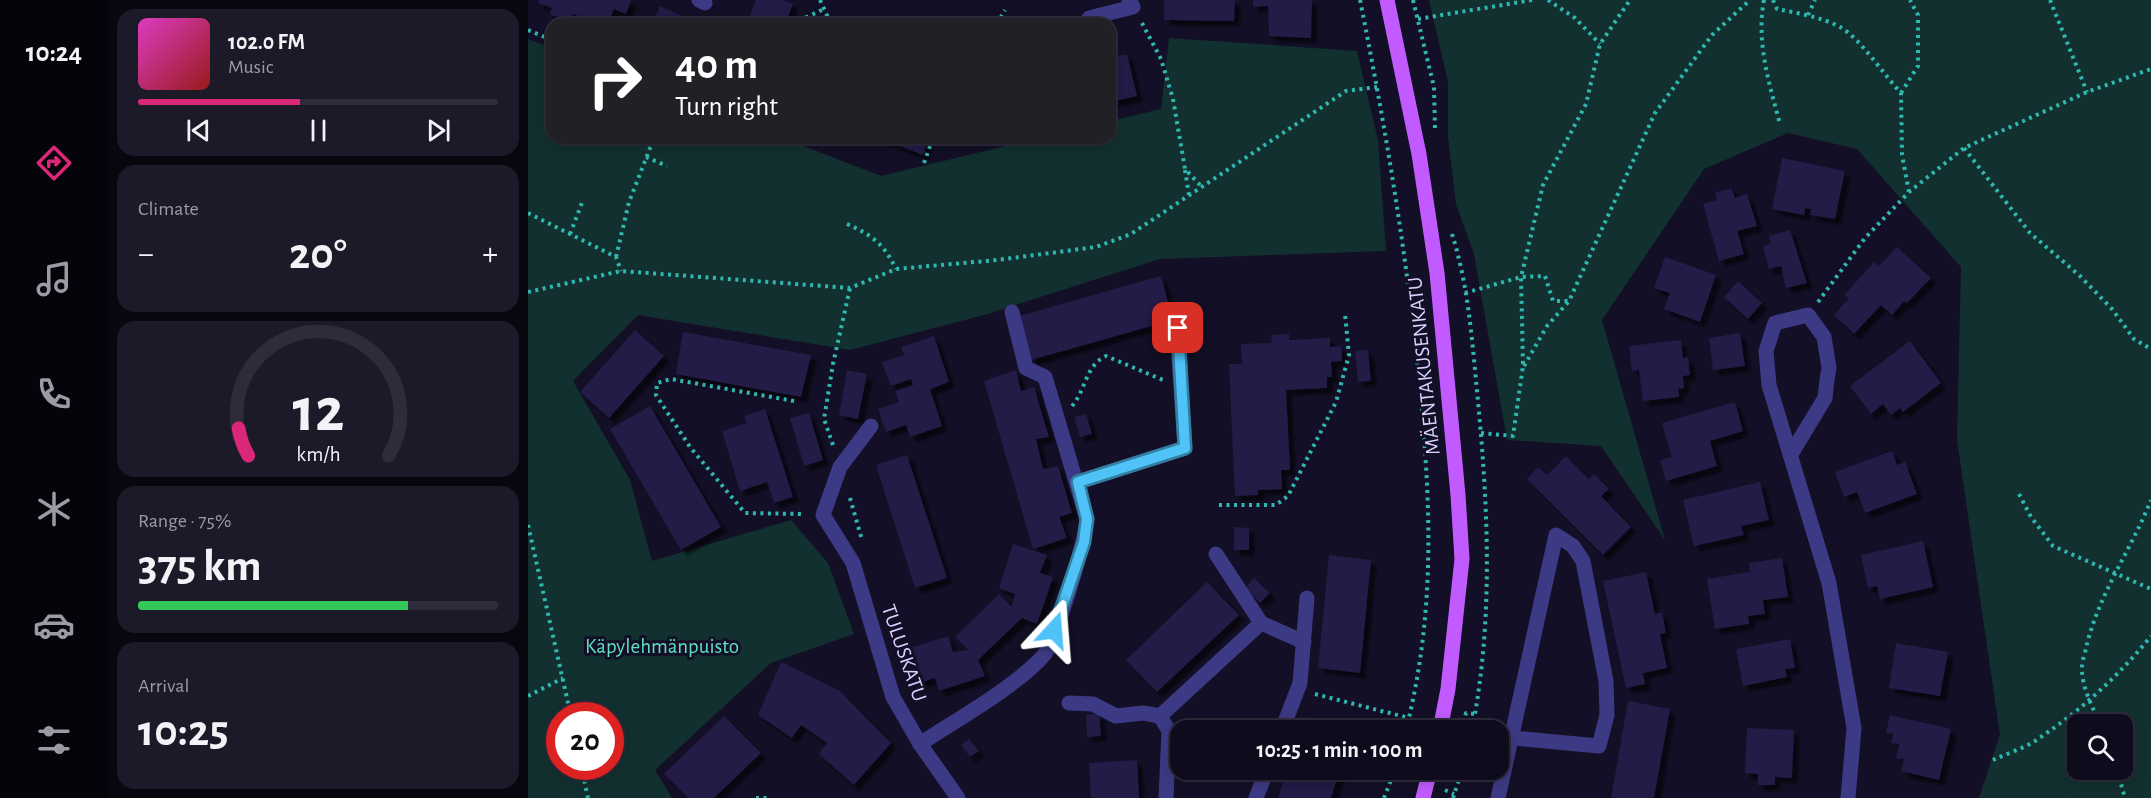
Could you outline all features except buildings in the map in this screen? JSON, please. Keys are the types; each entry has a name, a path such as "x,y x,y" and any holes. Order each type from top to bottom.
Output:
{"main road":[{"name":"MÄENTAKUSENKATU","path":"1387,0 1419,154 1437,273 1458,495 1462,559 1448,689 1442,720"},
{"path":"1423,798 1428,780"}],"street":[{"path":"1089,18 1131,3"},
{"path":"920,744 1029,670 1046,653 1084,542 1087,519 1078,482 1045,377 1026,368 1012,312"},
{"path":"1791,454 1825,398 1829,368 1824,337 1808,315 1775,323 1766,351 1769,385 1829,583 1854,728 1848,798"},
{"path":"1078,482 1185,448 1178,328"},
{"path":"823,515 840,467 871,426"},
{"name":"TULUSKATU","path":"823,515 853,563 893,697 920,744 958,798"},
{"path":"1498,798 1556,535 1573,546 1583,561 1606,681 1607,715 1599,746 1513,738"},
{"path":"1216,554 1261,623 1304,642"},
{"path":"1286,720 1300,682 1307,598"},
{"path":"1160,716 1261,623"},
{"path":"1069,703 1093,704 1116,716 1143,713 1160,716"},
{"path":"1160,716 1168,731 1166,798"},
{"path":"1256,798 1263,780"}],"path":[{"path":"820,0 828,18"},
{"path":"1338,700 1409,718 1424,643 1429,595 1426,449 1408,274 1360,0"},
{"path":"1418,19 1532,0"},
{"path":"1548,0 1575,18 1600,44"},
{"path":"1481,433 1513,436 1523,366 1521,276 1543,185 1586,104 1600,44 1630,0"},
{"path":"1523,366 1547,326 1569,301 1655,113 1712,35 1750,0"},
{"path":"1764,0 1760,23 1765,67 1779,124"},
{"path":"1773,0 1777,9 1808,15 1842,28 1864,48 1879,70 1901,93"},
{"path":"1808,15 1815,0"},
{"path":"1909,192 1902,155 1901,93 1918,66 1918,15 1911,0"},
{"path":"2050,0 2087,92"},
{"path":"1131,3 1161,59 1173,99 1189,195"},
{"path":"805,18 824,9"},
{"path":"1000,18 1005,10"},
{"path":"528,30 546,38"},
{"path":"1808,315 1865,238 1909,192 1964,148 2087,92 2151,69"},
{"path":"528,292 621,271 850,288 896,268 997,260 1096,247 1131,234 1202,188 1311,111 1346,91 1377,87"},
{"path":"621,271 616,257 629,202 651,144"},
{"path":"924,163 931,144"},
{"path":"1964,148 2030,233 2080,276 2112,309 2134,339 2151,349"},
{"path":"646,157 667,166"},
{"path":"1185,170 1202,188"},
{"path":"570,234 583,200"},
{"path":"528,213 616,257"},
{"path":"847,225 871,235 886,248 896,268"},
{"path":"1465,293 1521,276 1545,276 1553,301 1569,301"},
{"path":"850,288 833,364 824,419 864,546"},
{"path":"1219,506 1276,506 1288,496 1336,402 1349,355 1345,314"},
{"path":"1058,419 1075,403 1098,360 1106,356 1160,380 1181,382"},
{"path":"794,402 671,379 657,382 656,395 690,447 745,513 823,515"},
{"path":"2019,494 2031,518 2053,546 2151,589"},
{"path":"2096,714 2089,699 2082,668 2091,628 2113,574 2140,528 2151,500"},
{"path":"528,525 568,702"},
{"path":"1993,760 2033,742 2089,699 2120,674 2151,636"},
{"path":"528,696 563,678"},
{"path":"1464,720 1466,713 1475,714"},
{"path":"584,780 588,798"},
{"path":"1384,798 1391,780"},
{"path":"1445,792 1454,796 1459,780"},
{"path":"2120,780 2125,798"},
{"path":"756,798 768,798"}],"green space":[{"path":"1429,0 2151,0 2151,798 1979,798 2000,735 1957,440 1961,267 1857,149 1788,133 1704,169 1602,320 1665,540 1601,446 1507,440 1474,254 1456,204 1448,137 1448,82"},
{"name":"Käpylehmänpuisto","path":"1169,38 1357,51 1378,140 1386,251 1160,259 984,315 850,350 638,315 573,381 630,480 652,561 791,520 828,563 854,634 771,663 655,770 672,798 528,798 528,39 546,46 546,144 798,144 881,176 1014,144 1116,144 1116,120 1161,109"}],"route":[{"path":"1054,630 1084,542 1087,519 1078,482 1185,448 1178,328"}]}
